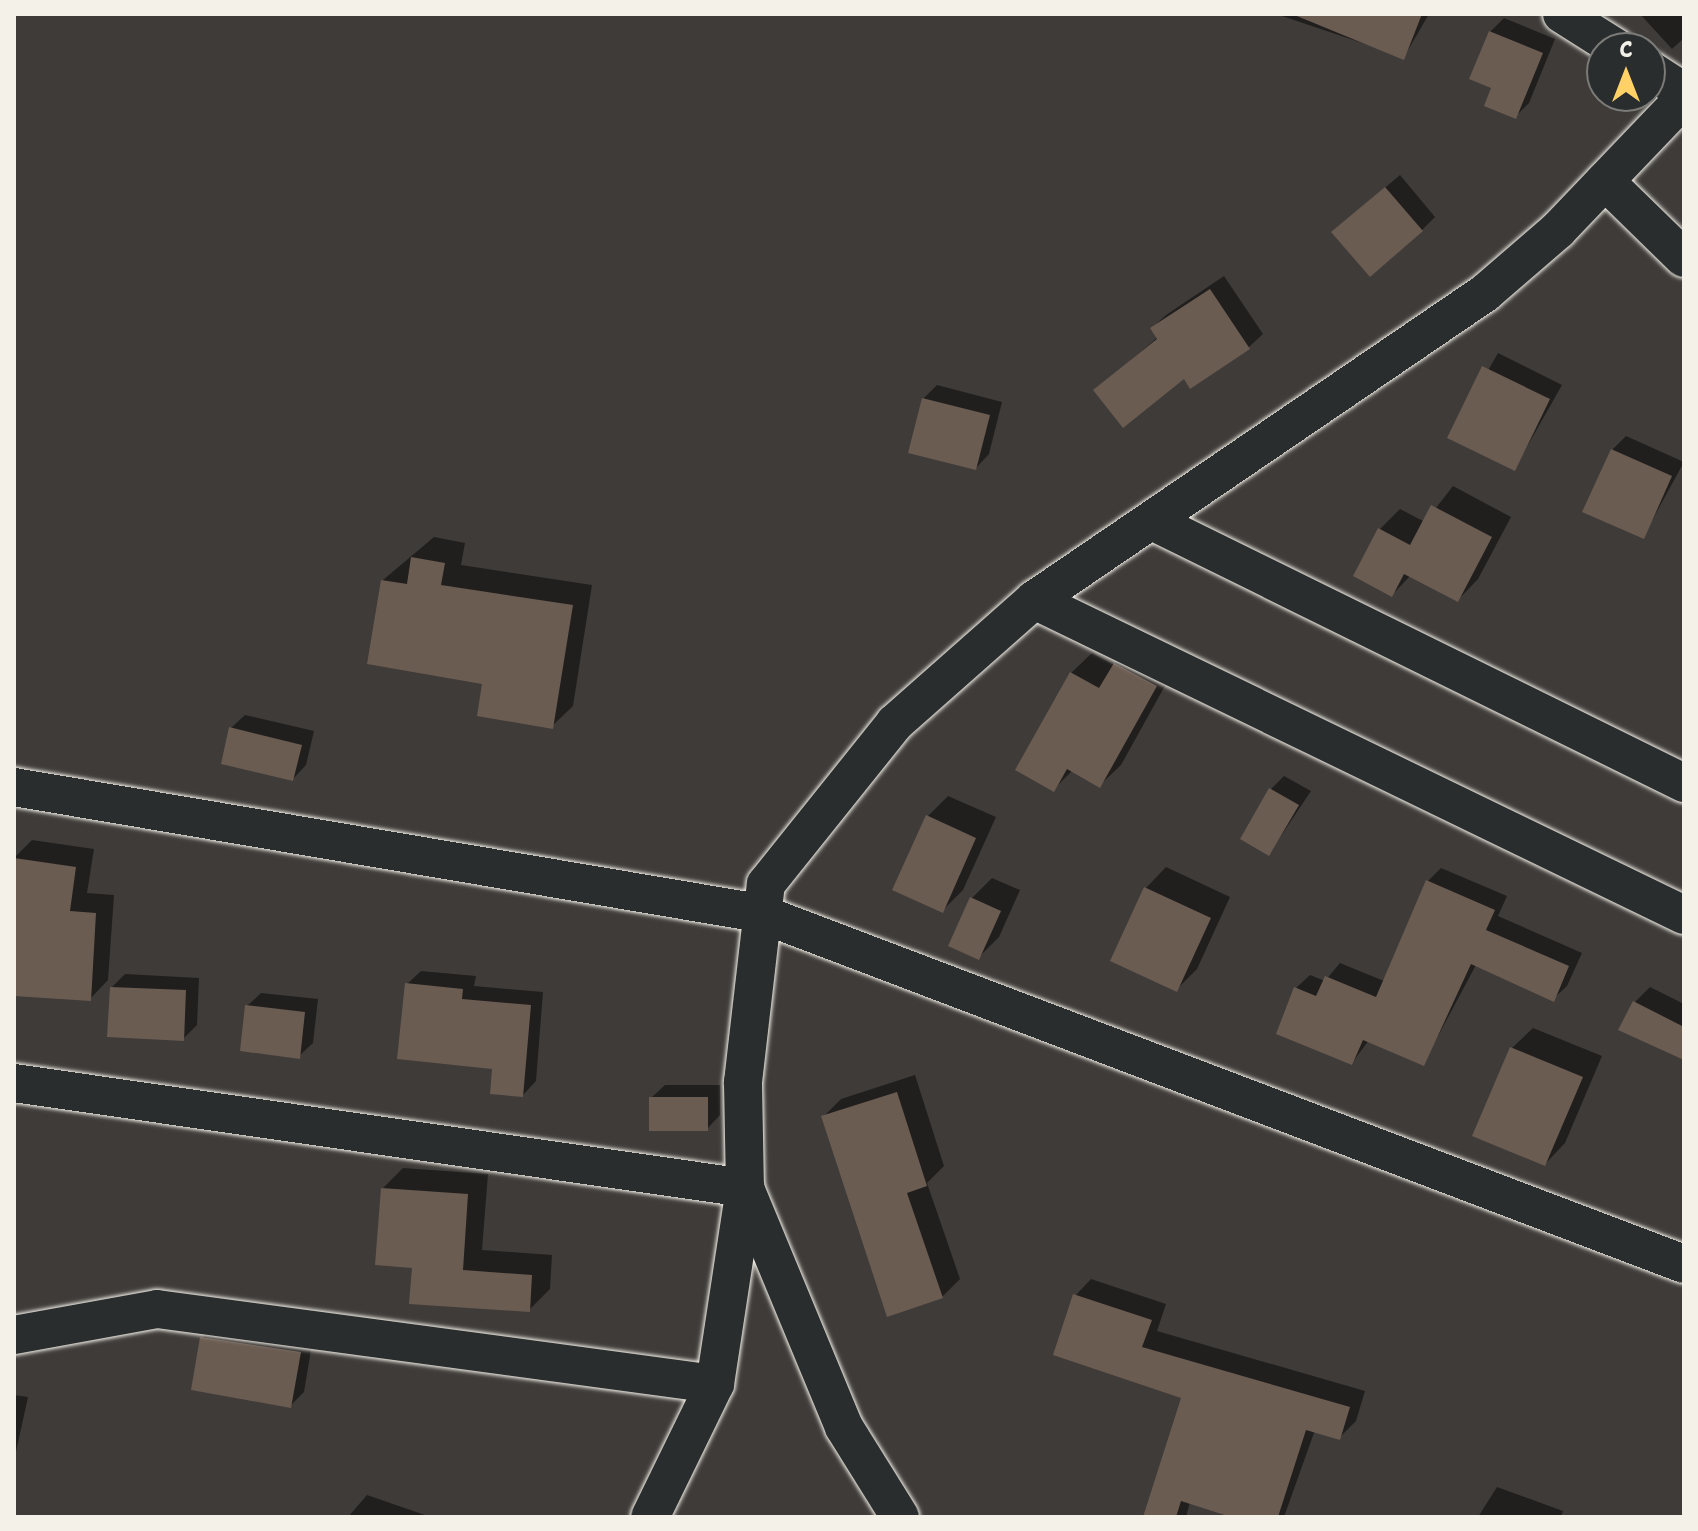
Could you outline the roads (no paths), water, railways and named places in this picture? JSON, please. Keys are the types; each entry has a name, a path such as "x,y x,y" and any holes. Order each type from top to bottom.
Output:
{"street":[{"path":"1566,15 1592,32"},
{"path":"1666,80 1684,92"},
{"path":"650,1517 715,1384 745,1188 743,1082 759,913 766,884 895,723 1034,600 1156,523 1485,293 1605,181 1684,98"},
{"path":"1605,181 1684,258"},
{"path":"1156,523 1684,783"},
{"path":"1034,600 1684,915"},
{"path":"14,787 759,913 1684,1264"},
{"path":"14,1083 745,1188"},
{"path":"745,1188 844,1427 900,1517"},
{"path":"14,1335 157,1309 715,1384"}]}
